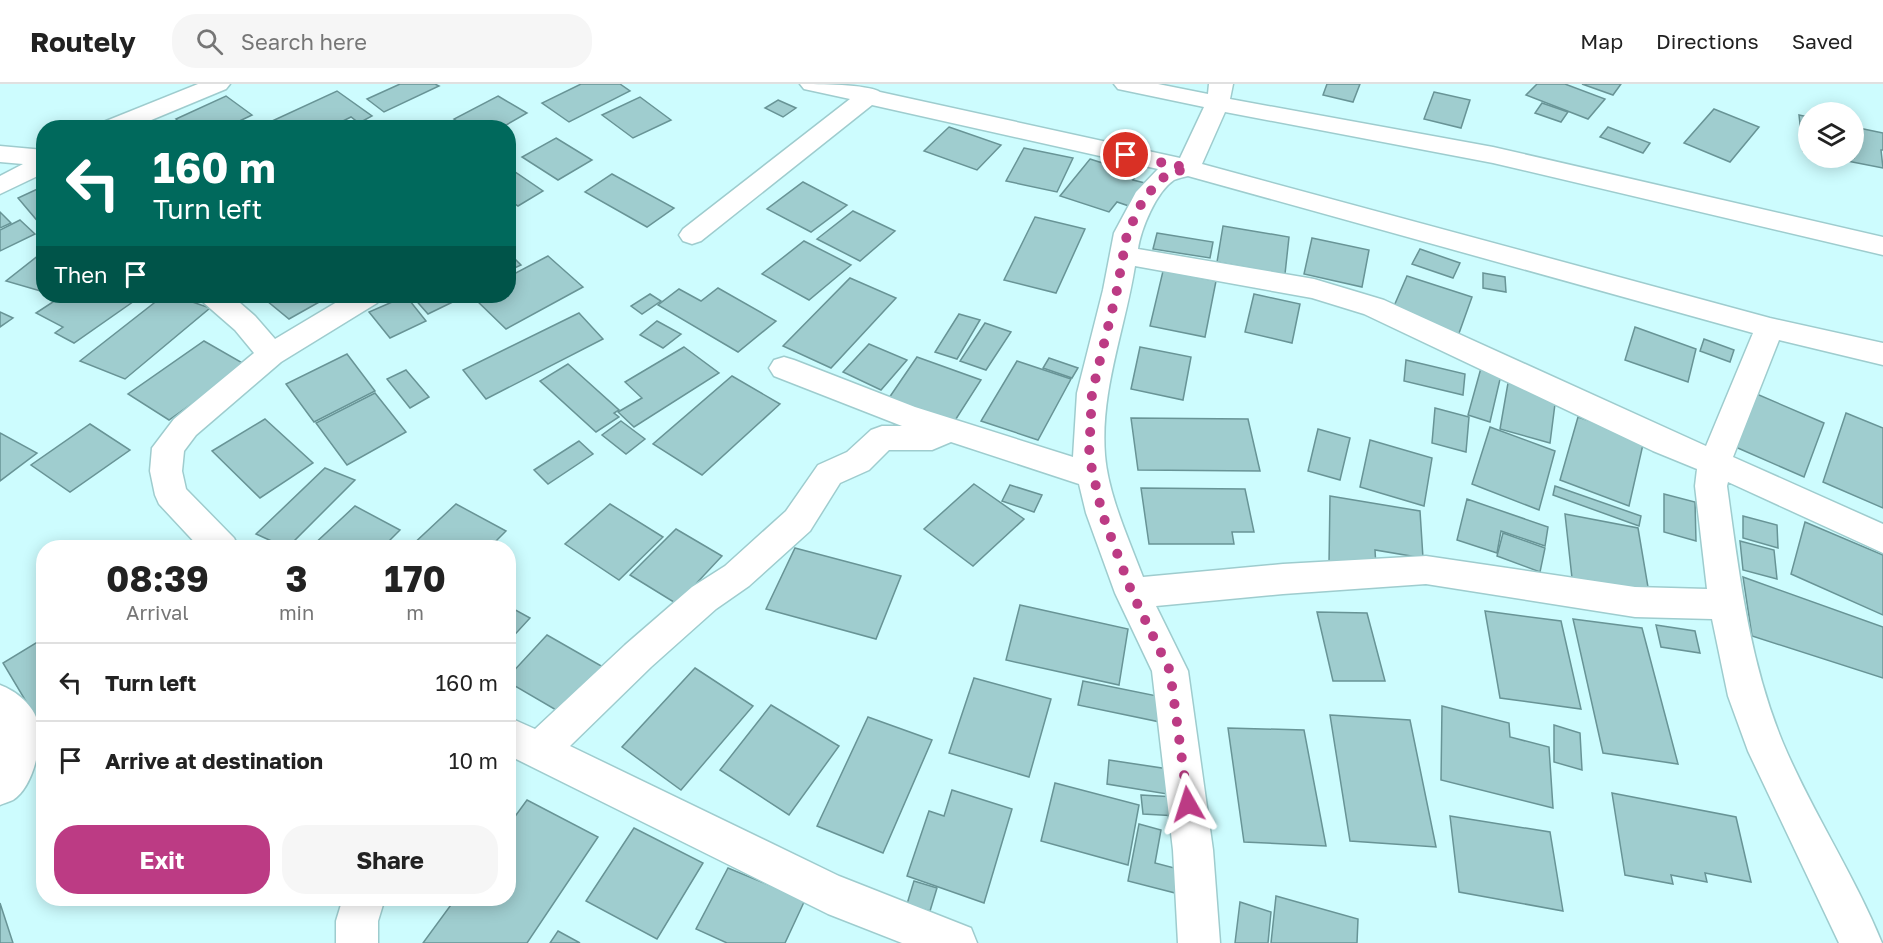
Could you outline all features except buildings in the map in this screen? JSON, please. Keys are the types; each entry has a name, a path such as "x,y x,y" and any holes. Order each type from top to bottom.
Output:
{"street":[{"path":"130,120 218,84"},
{"path":"812,84 870,95 1064,142 1188,168 1770,328 1883,354"},
{"path":"1126,84 1219,93 1883,246"},
{"path":"1199,943 1193,850 1170,671 1132,593 1102,513 1089,456 1092,393 1117,290 1127,234 1144,198 1166,175 1188,168 1219,93"},
{"path":"692,235 870,95"},
{"path":"0,154 36,157"},
{"path":"0,186 36,167"},
{"path":"1124,255 1314,290 1374,307 1664,442 1716,463 1883,539"},
{"path":"224,303 256,333 271,355"},
{"path":"214,540 171,495 166,471 168,448 185,427 271,355 356,303"},
{"path":"1770,328 1716,463 1711,486 1726,604 1747,696 1767,751 1861,943"},
{"path":"784,368 904,415 1094,476"},
{"path":"949,429 932,438 882,438 858,461 830,474 798,521 737,576 704,598 524,742 828,893 956,943"},
{"path":"1132,593 1283,579 1426,570 1635,602 1726,604"},
{"path":"0,702 20,723 20,755 13,773 0,786"},
{"path":"357,943 357,921 362,906"}],"route":[{"path":"1126,155 1188,168 1166,175 1144,198 1127,234 1117,290 1092,393 1089,456 1102,513 1132,593 1170,671 1188,804"}]}
